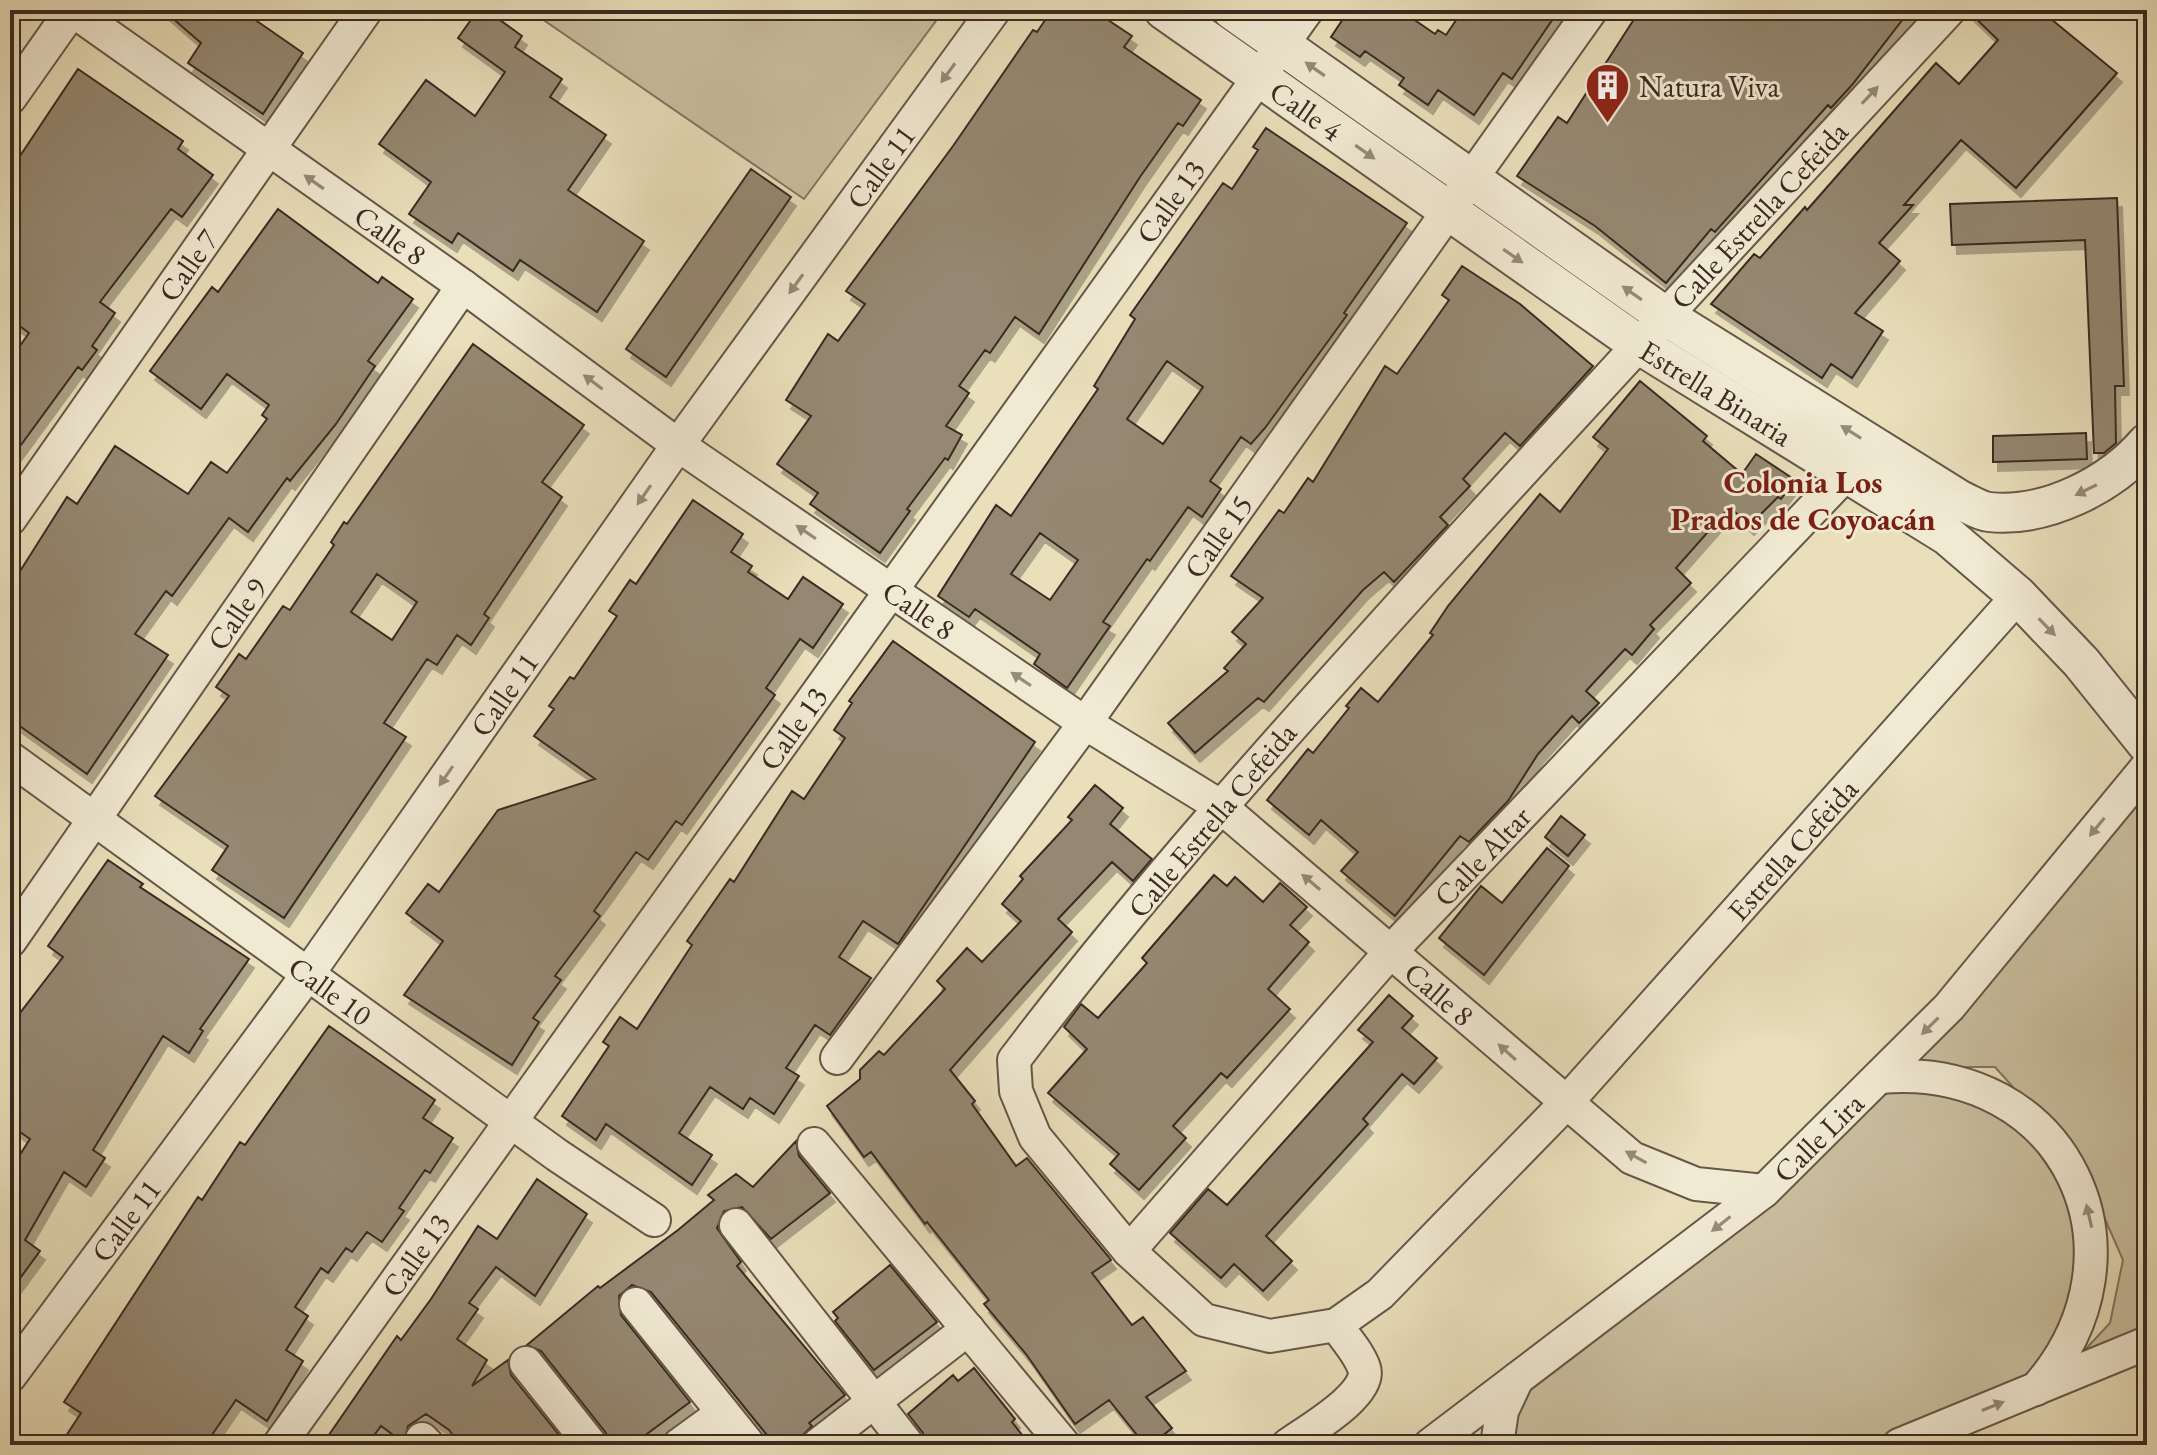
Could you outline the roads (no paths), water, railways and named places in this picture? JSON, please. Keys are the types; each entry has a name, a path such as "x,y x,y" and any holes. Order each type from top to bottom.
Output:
{"street":[{"name":"Calle 8","path":"72,10 463,286 678,445 1085,723 1220,806 1392,950 1565,1104 1632,1158 1696,1184 1764,1191"},
{"path":"10,98 72,10"},
{"name":"Calle 7","path":"10,519 266,148 366,10"},
{"name":"Calle 11","path":"10,1376 308,974 678,445 994,10"},
{"name":"Calle 4","path":"1164,10 1449,212"},
{"name":"Calle 4","path":"1232,10 1470,179"},
{"name":"Calle 13","path":"279,1445 1307,10"},
{"name":"Calle 15","path":"837,1058 1085,723 1591,10"},
{"name":"Calle Estrella Cefeida","path":"1565,1104 1380,1294 1336,1325 1270,1336 1204,1320 1129,1251 1035,1137 1016,1091 1014,1060 1220,806 1638,344 1949,10"},
{"name":"Estrella Binaria","path":"1470,179 1665,316 1960,500 1987,512"},
{"name":"Estrella Binaria","path":"1449,212 1638,344 1847,473 1964,550 2018,596 2081,662 2147,744"},
{"name":"Calle 9","path":"10,941 463,286"},
{"path":"1964,550 1975,550 1991,539 1993,529 1987,512 2015,511 2070,498 2119,470 2147,443"},
{"name":"Calle Altar","path":"1129,1251 1392,950 1847,473"},
{"name":"Estrella Cefeida","path":"1565,1104 2018,596"},
{"name":"Calle 10","path":"10,758 513,1122 654,1220"},
{"name":"Calle Lira","path":"1430,1445 1764,1191 1949,1007 2147,767"},
{"path":"1880,1077 1933,1075 1984,1089 2019,1109 2049,1136 2078,1180 2092,1229 2093,1279 2084,1316 2068,1350 2036,1389"},
{"path":"814,1144 1064,1445"},
{"path":"736,1225 908,1445"},
{"path":"636,1304 749,1445"},
{"path":"1288,1445 1357,1395 1365,1382 1364,1369 1336,1325"},
{"path":"818,1445 872,1399 968,1329"},
{"path":"1899,1445 2147,1343"},
{"path":"526,1363 591,1445"},
{"path":"1497,1445 1502,1411 1519,1376"},
{"path":"679,1445 723,1413"}],"place":[{"name":"Natura Viva","path":"1608,125"}],"district":[{"name":"Colonia Los Prados de Coyoacán","path":"1803,500"}]}
